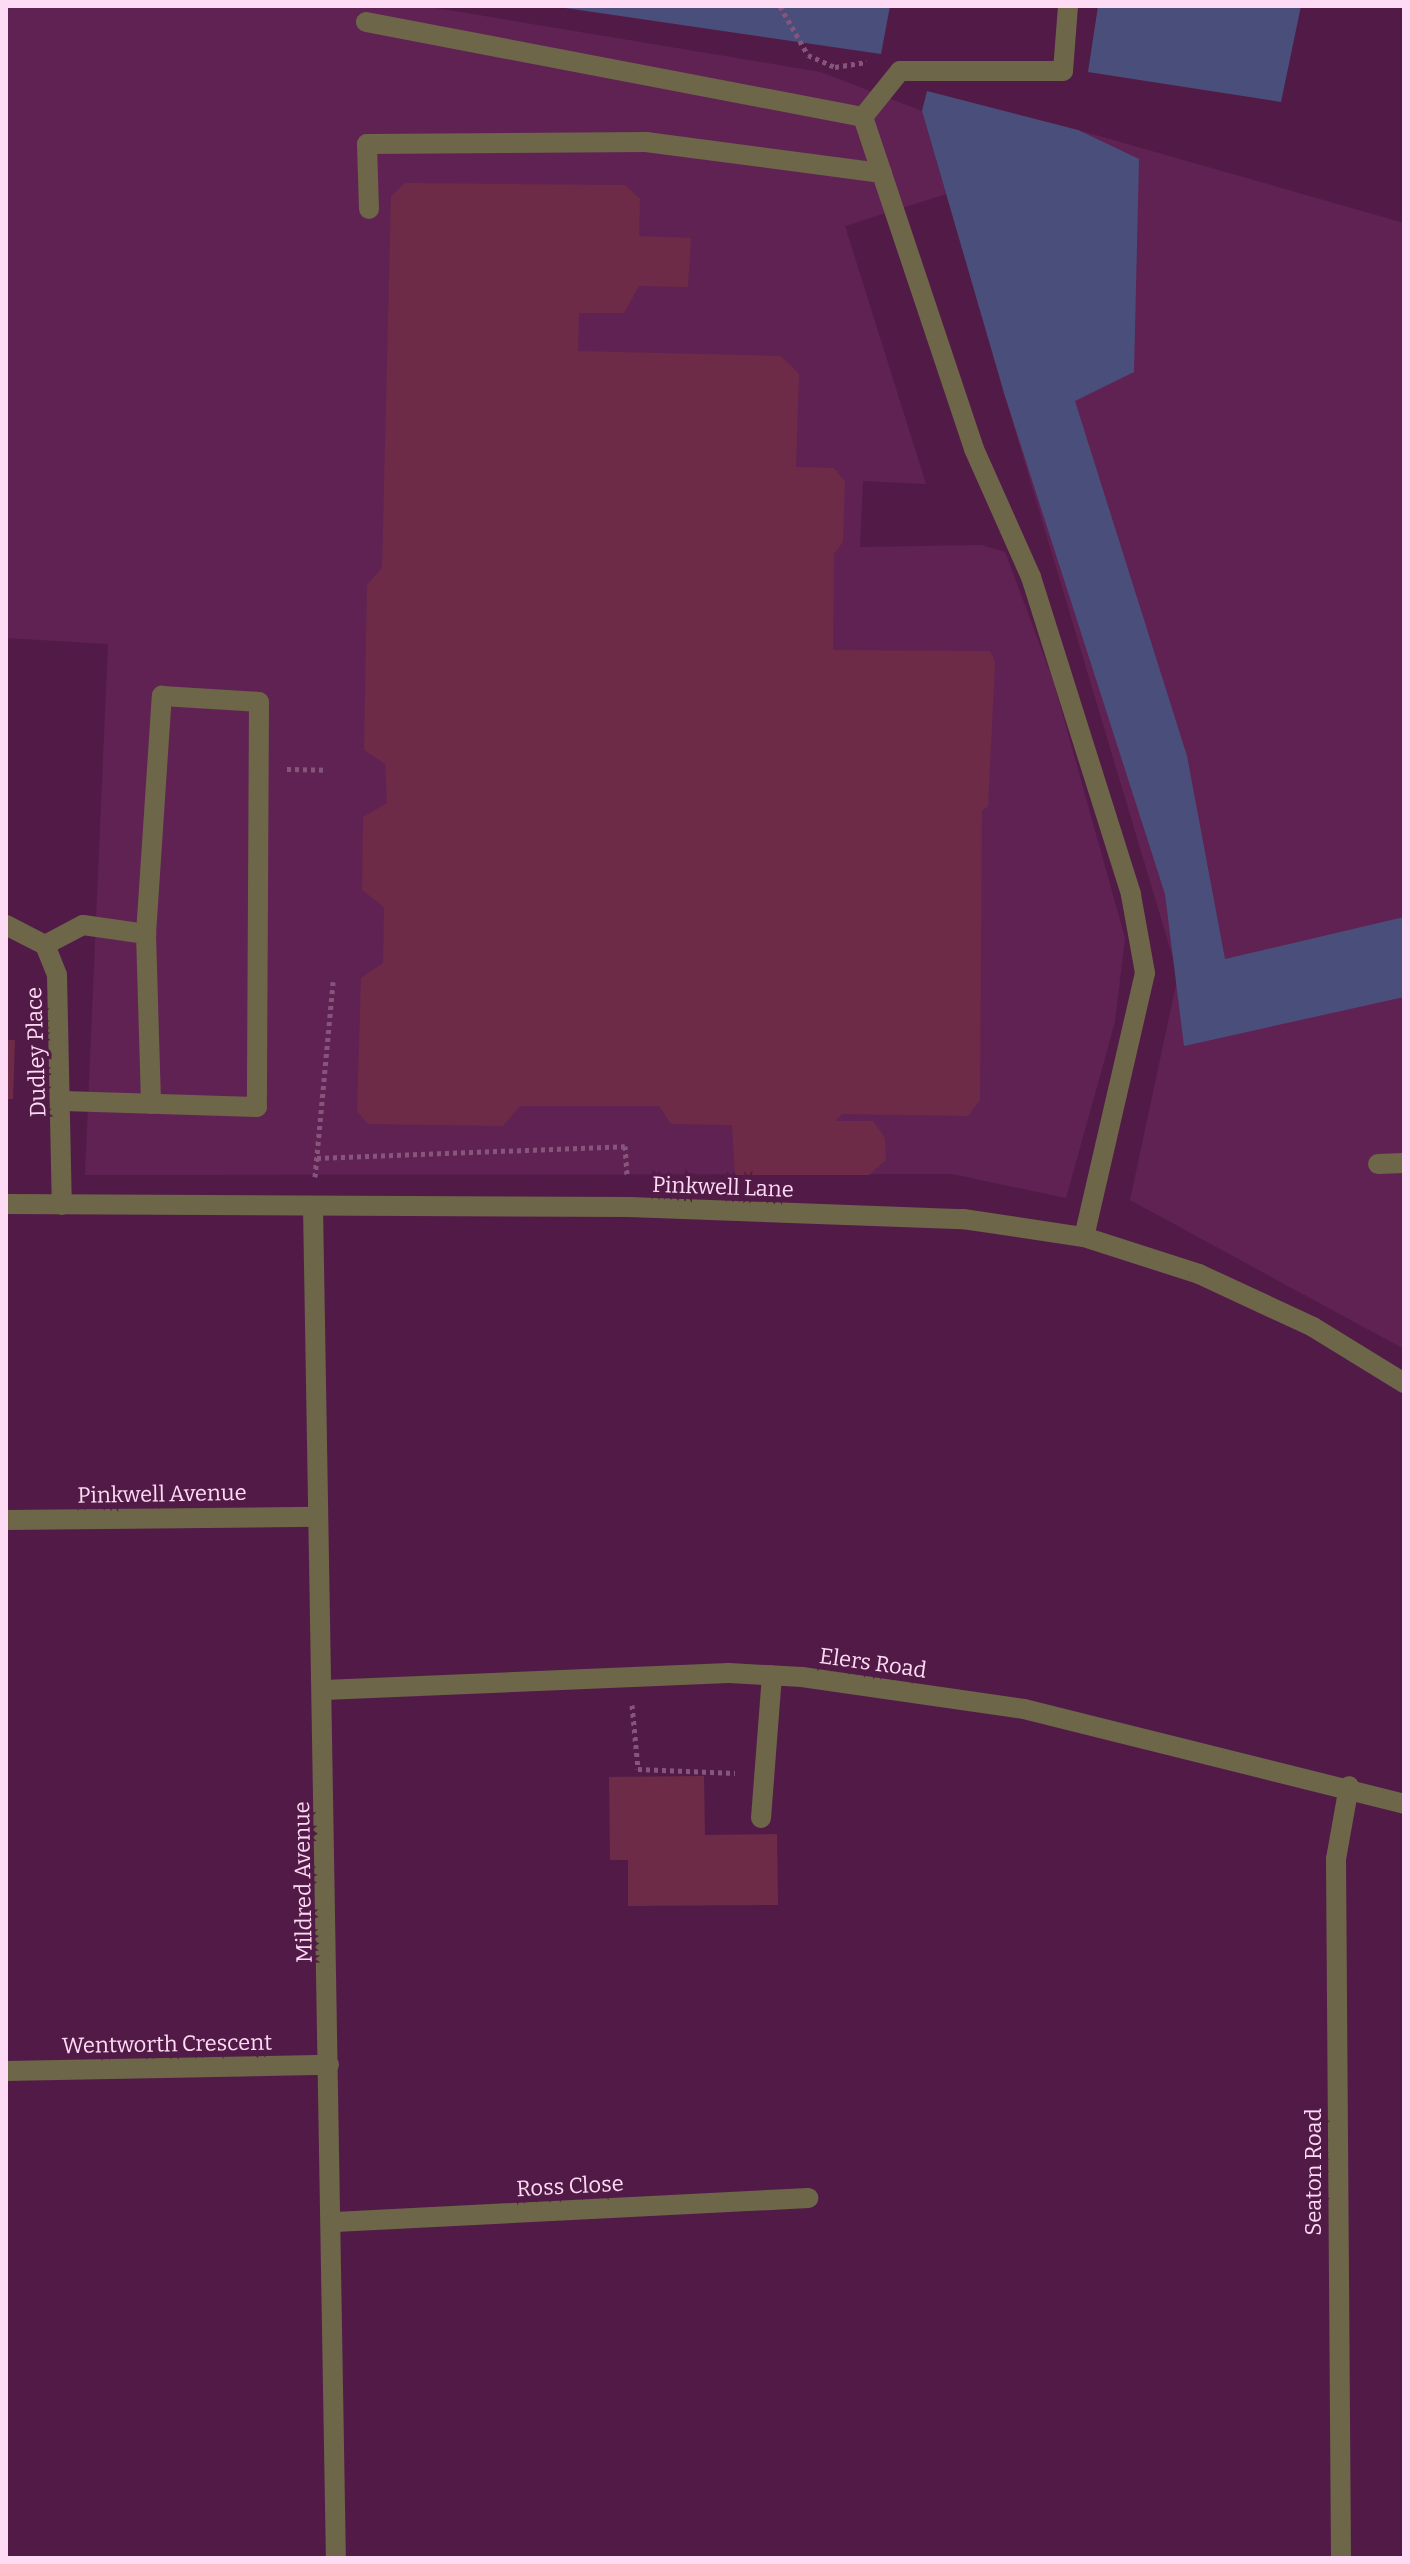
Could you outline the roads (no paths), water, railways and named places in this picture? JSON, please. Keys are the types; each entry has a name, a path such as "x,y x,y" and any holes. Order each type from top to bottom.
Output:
{"street":[{"path":"863,117 900,71 1063,71 1068,6"},
{"path":"366,22 863,117"},
{"path":"863,117 974,449 1031,577 1131,895 1145,973 1084,1237"},
{"path":"369,209 367,144 646,142 882,173"},
{"path":"63,1101 151,1104 257,1107 259,702 162,696 146,934 151,1104"},
{"path":"6,925 45,945 83,925 146,934"},
{"name":"Dudley Place","path":"45,945 57,975 63,1101 62,1205"},
{"path":"1378,1164 1404,1163"},
{"name":"Pinkwell Lane","path":"6,1204 629,1207 963,1219 1084,1237 1264,1302 1404,1383"},
{"name":"Mildred Avenue","path":"313,1206 329,2065 335,2222 336,2558"},
{"name":"Pinkwell Avenue","path":"6,1520 318,1517"},
{"path":"761,1818 772,1675"},
{"name":"Elers Road","path":"324,1690 629,1677 772,1675 1024,1709 1349,1786 1404,1804"},
{"name":"Seaton Road","path":"1341,2558 1336,1859 1349,1786"},
{"name":"Wentworth Crescent","path":"6,2071 329,2065"},
{"name":"Ross Close","path":"335,2222 808,2198"}]}
